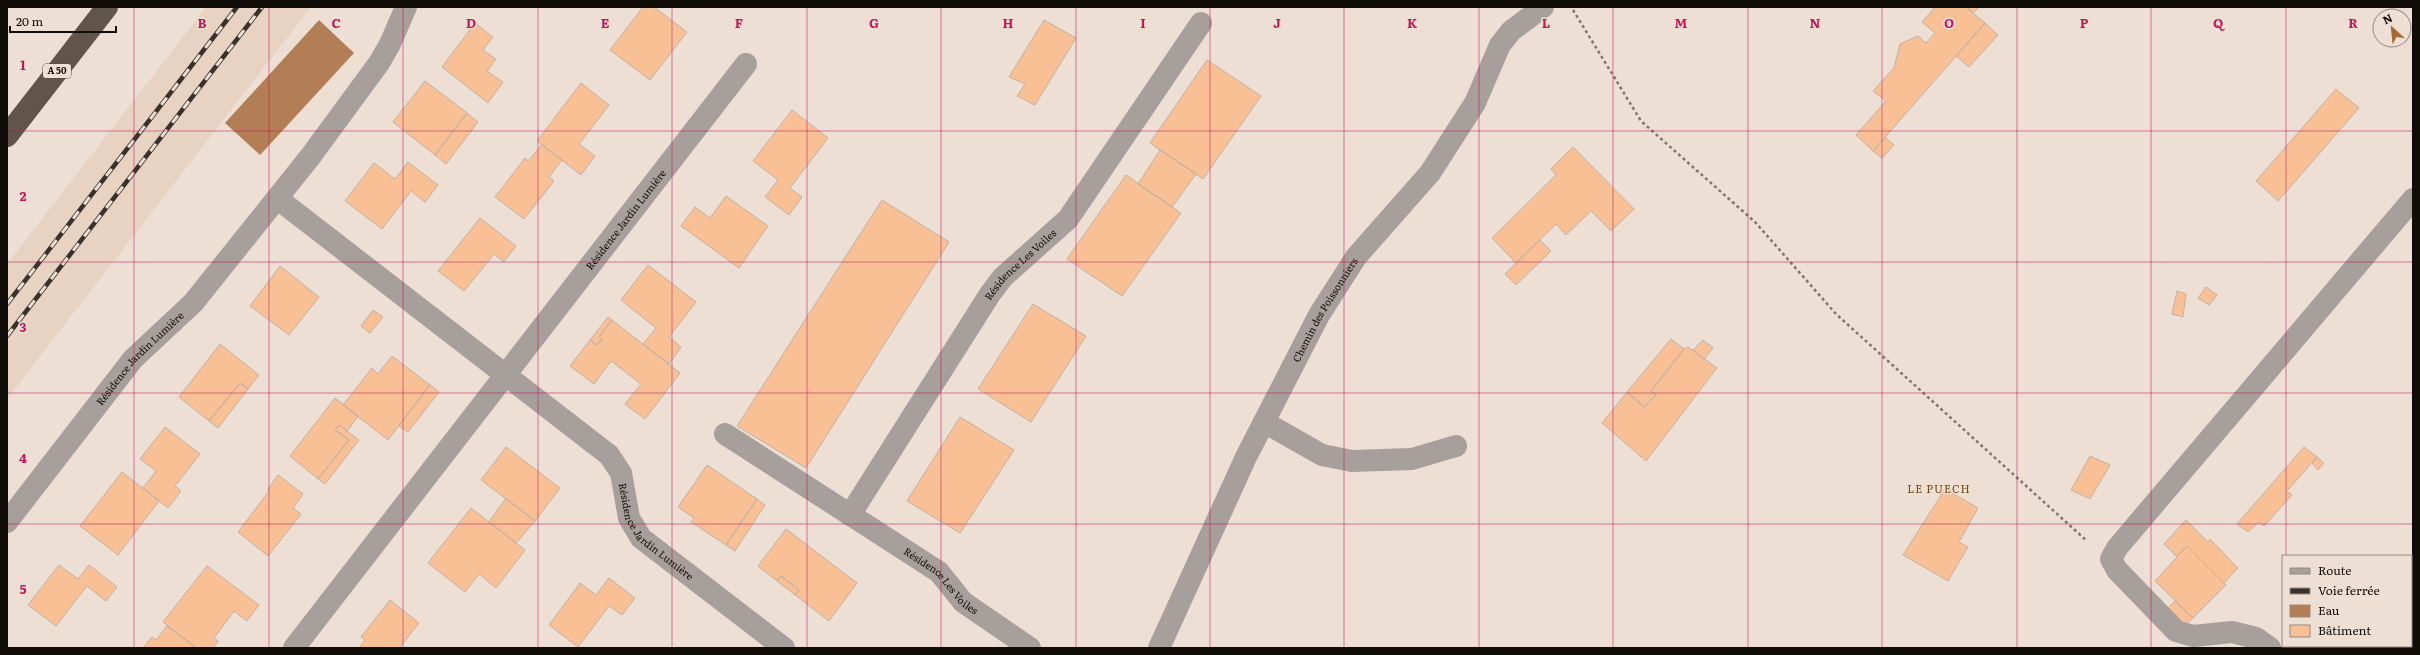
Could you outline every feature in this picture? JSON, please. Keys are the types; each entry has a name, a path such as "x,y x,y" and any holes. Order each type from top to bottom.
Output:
{"highway":[{"name":"A 50","path":"7,136 107,7"}],"street":[{"name":"Résidence Jardin Lumière","path":"7,522 133,359 192,303 278,199 379,63 390,44 406,7"},
{"name":"Chemin des Poissonniers","path":"1159,648 1189,578 1264,422 1319,315 1356,257 1430,173 1475,103 1500,45 1512,31 1543,7"},
{"name":"Résidence Les Voiles","path":"850,515 990,294 1003,277 1068,219 1201,23"},
{"name":"Résidence Jardin Lumière","path":"294,648 746,64"},
{"name":"Résidence Jardin Lumière","path":"278,199 609,455 621,473 629,518 642,538 784,648"},
{"path":"2270,648 2256,638 2232,632 2193,636 2176,631 2116,570 2111,559 2117,548 2413,199"},
{"path":"1264,422 1322,454 1352,461 1412,459 1456,446"},
{"name":"Résidence Les Voiles","path":"725,434 939,572 963,602 1030,648"}],"path":[{"path":"1571,7 1641,121 1755,222 1836,314 2097,551 2111,559"}],"shaded area":[{"path":"206,7 311,7 7,399 7,264"}],"water":[{"path":"319,20 354,53 260,155 225,123"}],"building":[{"path":"643,7 654,7 687,32 650,80 610,50"},
{"path":"1935,7 1966,7 1985,23 1873,151 1856,135 1886,101 1873,91 1894,68 1900,44 1918,36 1926,43 1935,33 1922,22"},
{"path":"1966,7 1979,7 1973,13"},
{"path":"1044,20 1076,38 1035,105 1017,96 1025,84 1009,77"},
{"path":"475,23 493,37 483,50 496,59 487,71 503,82 488,103 442,67"},
{"path":"1985,23 1998,35 1969,67 1956,56"},
{"path":"1207,60 1261,96 1203,179 1150,143"},
{"path":"425,81 467,113 435,155 393,122"},
{"path":"581,83 609,105 579,144 595,156 581,175 537,141"},
{"path":"2336,89 2359,108 2278,201 2256,181"},
{"path":"792,110 828,138 790,188 802,197 789,215 765,197 778,180 753,161"},
{"path":"467,113 478,122 446,164 435,155"},
{"path":"1885,137 1894,145 1882,158 1873,151"},
{"path":"542,145 562,160 549,177 554,181 524,219 495,197 525,158 528,161"},
{"path":"1573,147 1634,209 1611,231 1591,211 1566,235 1556,224 1516,263 1492,238 1556,175 1551,169"},
{"path":"1160,150 1196,174 1172,207 1138,184"},
{"path":"408,162 438,185 425,202 411,191 382,229 345,201 374,163 395,179"},
{"path":"1126,175 1181,213 1122,296 1067,259"},
{"path":"726,196 768,226 739,268 681,226 695,207 710,218"},
{"path":"882,200 949,242 806,468 737,426"},
{"path":"480,218 516,246 504,262 494,254 464,291 438,271"},
{"path":"1540,240 1551,251 1516,285 1505,274"},
{"path":"648,265 696,302 669,337 681,347 669,364 643,344 656,328 621,300"},
{"path":"280,266 319,297 289,335 250,306"},
{"path":"2206,287 2217,295 2209,305 2198,298"},
{"path":"2177,291 2186,294 2183,317 2172,314"},
{"path":"1033,304 1086,336 1031,422 978,389"},
{"path":"373,310 383,317 370,333 361,326"},
{"path":"608,317 612,320 599,337 602,339 597,345 590,340"},
{"path":"612,320 680,373 645,419 625,404 641,384 611,361 594,384 570,366 590,340 597,345 602,339 599,337"},
{"path":"1671,339 1684,349 1651,391 1656,395 1644,407 1627,392"},
{"path":"1703,340 1713,348 1704,359 1693,350"},
{"path":"220,344 259,375 248,389 240,383 209,421 179,397"},
{"path":"1688,347 1717,368 1646,461 1602,423 1627,392 1644,407 1656,395 1651,391 1684,349"},
{"path":"392,356 430,385 388,440 343,405 372,368 378,374"},
{"path":"240,383 248,389 218,428 209,421"},
{"path":"430,385 439,392 408,432 399,426"},
{"path":"335,398 358,416 347,431 339,425 335,430 349,440 318,479 290,456"},
{"path":"960,417 1014,450 960,533 907,501"},
{"path":"339,425 359,440 325,484 318,479 349,440 335,430"},
{"path":"165,427 200,454 175,486 181,491 168,508 143,488 156,471 140,459"},
{"path":"506,447 560,488 535,521 481,480"},
{"path":"2304,447 2317,457 2287,491 2292,495 2264,526 2259,522 2248,532 2237,524"},
{"path":"2090,456 2110,465 2090,499 2071,490"},
{"path":"2317,457 2324,463 2318,470 2312,463"},
{"path":"707,465 757,499 726,545 691,522 694,518 678,507"},
{"path":"122,472 159,501 118,555 80,526"},
{"path":"278,475 303,494 293,508 301,514 268,556 238,532 269,491 268,489"},
{"path":"1945,489 1978,508 1959,542 1968,547 1948,581 1903,555"},
{"path":"506,498 535,521 516,543 489,522"},
{"path":"757,499 765,505 735,551 726,545"},
{"path":"471,508 525,550 496,588 479,574 465,592 428,563"},
{"path":"2186,520 2208,542 2210,539 2238,568 2224,583 2187,546 2177,557 2164,544"},
{"path":"786,529 857,583 829,621 795,595 799,590 781,576 777,581 758,566"},
{"path":"2187,546 2226,585 2193,618 2155,581"},
{"path":"59,565 78,579 89,565 117,587 106,601 87,586 56,626 28,605"},
{"path":"207,566 259,605 247,621 234,611 214,638 218,641 213,648 196,648 163,622"},
{"path":"781,576 799,590 795,595 777,581"},
{"path":"609,578 635,598 622,615 609,606 578,647 549,625 580,583 596,595"},
{"path":"390,600 419,623 399,648 359,648 365,640 361,637"},
{"path":"2175,601 2193,618 2185,626 2166,610"},
{"path":"167,626 195,647 143,648 152,637 156,640"}],"railway":[{"path":"7,304 237,7"},
{"path":"7,336 262,7"}],"district":[{"name":"LE PUECH","path":"1939,489"}]}
